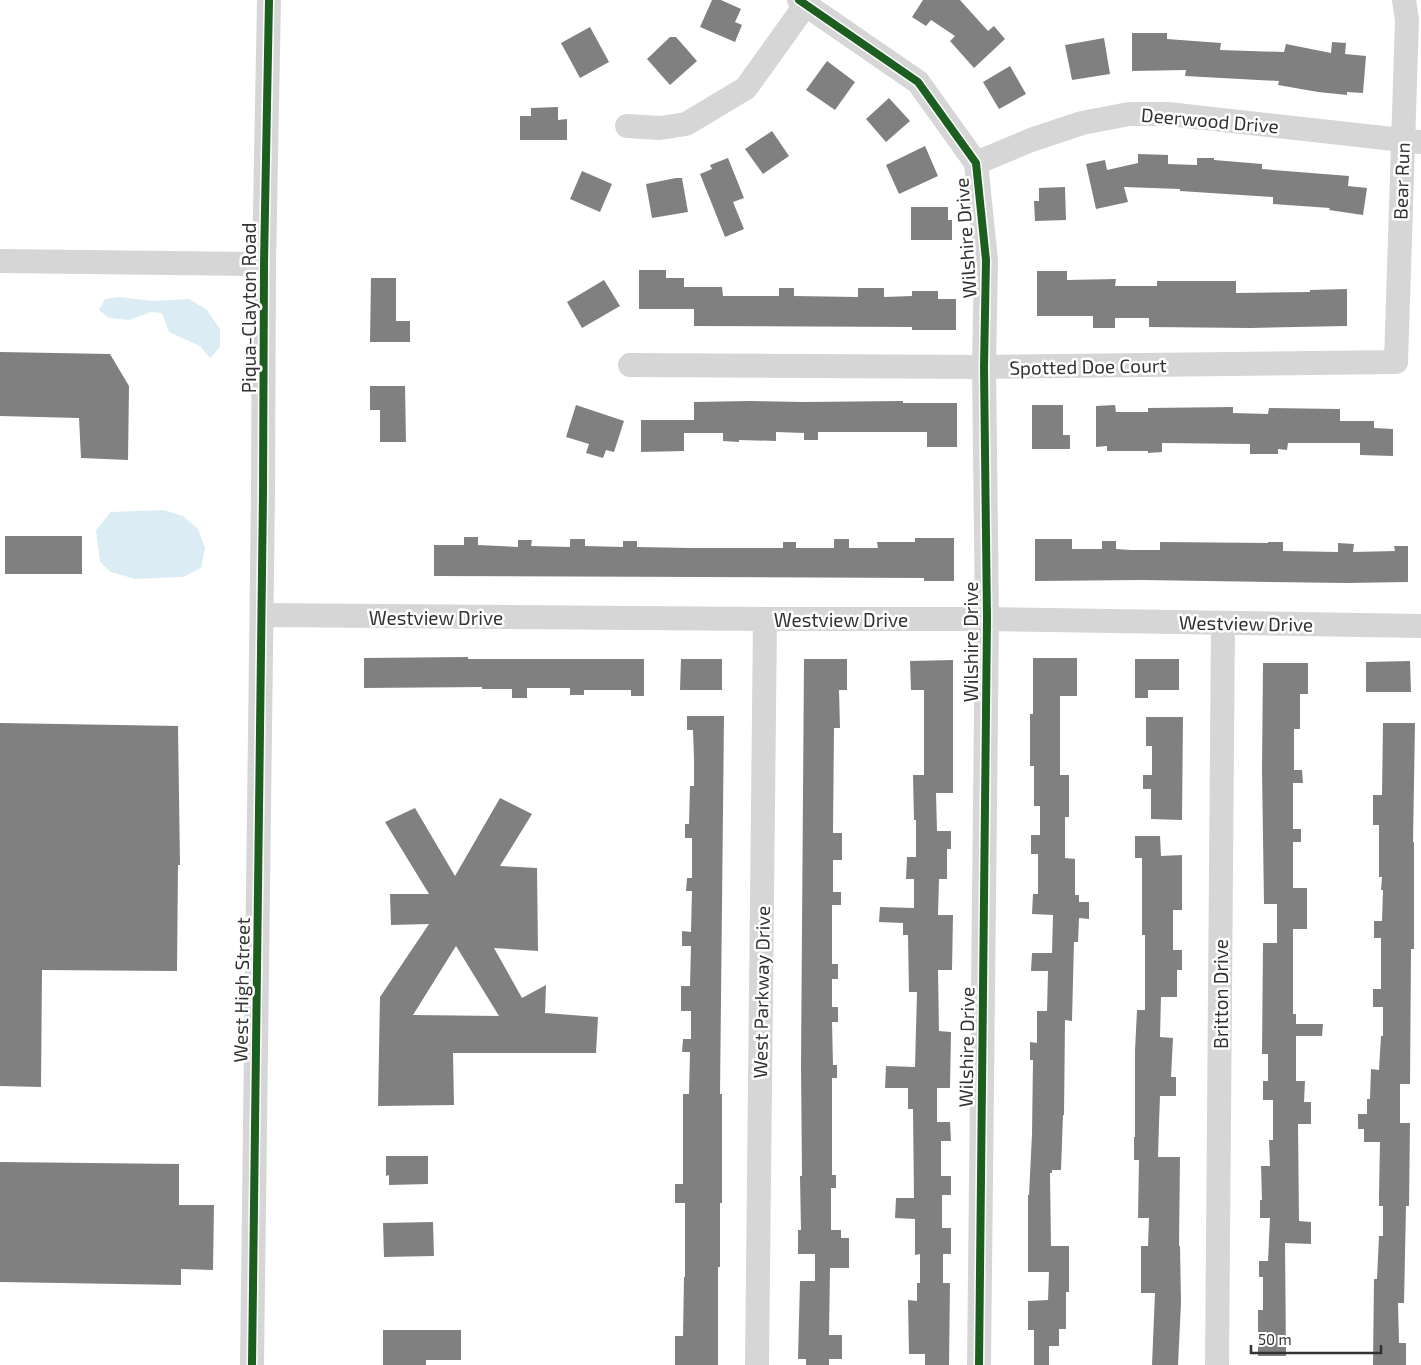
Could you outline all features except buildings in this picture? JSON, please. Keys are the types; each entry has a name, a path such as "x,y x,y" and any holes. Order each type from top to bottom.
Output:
{"street":[{"name":"Piqua-Clayton Road","path":"262,616 264,264 269,0"},
{"name":"Bear Run","path":"1396,362 1411,140 1407,20 1404,0"},
{"path":"627,126 660,128 686,124 746,88 805,1"},
{"name":"Wilshire Drive","path":"805,1 918,82 976,163 986,260 984,367 987,619 979,1365"},
{"name":"Deerwood Drive","path":"976,163 1031,140 1082,123 1129,114 1168,114 1411,140"},
{"path":"0,261 264,264"},
{"name":"Spotted Doe Court","path":"630,366 984,367 1396,362"},
{"name":"Westview Drive","path":"262,616 987,619 1421,626"},
{"name":"West High Street","path":"252,1365 262,616"},
{"name":"West Parkway Drive","path":"757,1365 764,619"},
{"name":"Britton Drive","path":"1217,1365 1223,623"}],"shaded area":[{"path":"119,297 152,301 189,299 207,310 220,329 220,347 210,358 200,346 169,332 162,313 151,312 129,320 109,318 99,310 105,299"},
{"path":"163,510 183,516 198,529 205,548 201,568 183,577 135,579 111,572 100,562 96,530 111,512"}],"cycle path":[{"path":"252,1365 264,264 269,0"},
{"path":"799,0 918,82 976,163 986,260 984,367 987,619 979,1365"}]}
